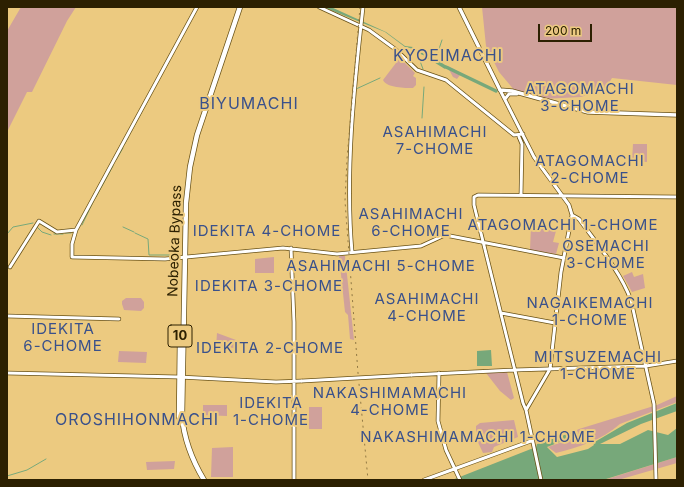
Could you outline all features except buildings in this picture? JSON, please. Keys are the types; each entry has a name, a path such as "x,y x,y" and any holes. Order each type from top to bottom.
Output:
{"highway":[{"name":"Nobeoka Bypass","path":"184,257 184,188 194,134 237,7"},
{"name":"Nobeoka Bypass","path":"203,480 189,458 183,438 178,406 187,188 193,149 240,7"}],"main road":[{"path":"459,7 500,90 588,112 677,115"}],"street":[{"path":"197,7 76,230 72,244 72,257 157,259 291,248 337,254 420,246 445,235 564,258"},
{"path":"319,7 361,24 395,48 417,70 446,80 516,136 523,134"},
{"path":"352,252 349,217 349,181 363,7"},
{"path":"500,90 534,157 569,205 572,215 564,258 550,368 526,410"},
{"path":"505,99 509,94 518,94"},
{"path":"504,126 522,145"},
{"path":"514,137 519,137 523,134"},
{"path":"519,137 522,145 521,196"},
{"path":"541,480 526,410 514,370 474,205 474,197 476,195 677,197"},
{"path":"572,215 579,219 626,287 631,300 654,404 656,480"},
{"path":"10,267 38,221 57,232 76,230"},
{"path":"291,248 294,315 294,480"},
{"path":"501,313 555,323"},
{"path":"7,316 119,319"},
{"path":"7,373 302,381 550,368 646,366 677,362"},
{"path":"439,373 438,421 444,444 460,480"},
{"path":"424,480 532,441"}],"shaded area":[{"path":"21,7 76,7 67,21 32,92 27,92 7,132 7,31"},
{"path":"323,7 331,7 386,32 405,46 413,47 432,59 416,52 414,49 405,47 385,32"},
{"path":"482,7 677,7 677,85 612,78 606,88 581,97 543,99 515,91 499,72 486,46"},
{"path":"399,59 401,59 415,73 413,76 416,78 416,85 413,88 401,88 388,85 383,80"},
{"path":"447,66 495,91 460,75 457,79 453,77"},
{"path":"633,144 647,144 647,162 632,161"},
{"path":"531,226 554,227 556,231 553,242 559,243 556,254 530,250"},
{"path":"339,256 345,256 354,340 350,339 348,315 345,312"},
{"path":"274,257 274,273 255,273 255,259"},
{"path":"632,272 634,277 643,274 645,288 632,292 623,276"},
{"path":"126,298 141,298 144,302 144,308 141,311 124,310 122,301"},
{"path":"217,333 236,340 236,348 216,347"},
{"path":"491,350 492,366 477,366 477,351"},
{"path":"119,351 147,352 146,363 118,362"},
{"path":"507,372 514,398 511,400 500,391 486,373"},
{"path":"677,396 677,402 620,424 598,439 556,453 548,447 579,436 577,430 579,429 657,405"},
{"path":"677,403 677,411 641,424 600,444 620,444 648,430 668,435 677,428 677,457 603,480 452,480 536,447 537,444 576,431 578,435 547,447 557,457 588,449 594,445 593,443 627,423"},
{"path":"203,405 227,405 227,416 203,415"},
{"path":"309,407 322,407 322,429 309,429"},
{"path":"514,420 518,437 494,447 492,452 483,453 476,438 476,426 480,423"},
{"path":"233,447 233,477 211,477 212,448"},
{"path":"677,457 677,463 618,480 604,480"},
{"path":"175,461 174,469 147,470 146,462"}],"waterway":[{"path":"437,55 442,40"},
{"path":"417,53 423,69"},
{"path":"429,57 445,67"},
{"path":"446,67 496,91"},
{"path":"356,89 380,78"},
{"path":"422,118 424,87"},
{"path":"133,128 147,102"},
{"path":"129,135 132,130"},
{"path":"124,145 128,138"},
{"path":"116,160 123,148"},
{"path":"96,197 113,166"},
{"path":"82,225 95,198"},
{"path":"7,234 13,227 33,223"},
{"path":"37,227 42,232 51,235"},
{"path":"123,227 134,232"},
{"path":"65,233 71,233"},
{"path":"135,233 148,239 149,255 177,255"},
{"path":"54,234 63,234"},
{"path":"7,476 27,470 46,459"}],"railway":[{"path":"360,7 347,159 345,201 368,480"}],"district":[{"name":"KYOEIMACHI","path":"448,56"},
{"name":"ATAGOMACHI 3-CHOME","path":"580,98"},
{"name":"BIYUMACHI","path":"249,104"},
{"name":"ASAHIMACHI 7-CHOME","path":"435,140"},
{"name":"ATAGOMACHI 2-CHOME","path":"590,170"},
{"name":"ASAHIMACHI 6-CHOME","path":"411,222"},
{"name":"ATAGOMACHI 1-CHOME","path":"563,225"},
{"name":"IDEKITA 4-CHOME","path":"267,231"},
{"name":"OSEMACHI 3-CHOME","path":"606,254"},
{"name":"ASAHIMACHI 5-CHOME","path":"381,266"},
{"name":"IDEKITA 3-CHOME","path":"269,286"},
{"name":"ASAHIMACHI 4-CHOME","path":"427,308"},
{"name":"NAGAIKEMACHI 1-CHOME","path":"590,312"},
{"name":"IDEKITA 6-CHOME","path":"63,338"},
{"name":"IDEKITA 2-CHOME","path":"270,348"},
{"name":"MITSUZEMACHI 1-CHOME","path":"598,366"},
{"name":"NAKASHIMAMACHI 4-CHOME","path":"390,402"},
{"name":"IDEKITA 1-CHOME","path":"271,412"},
{"name":"OROSHIHONMACHI","path":"137,420"},
{"name":"NAKASHIMAMACHI 1-CHOME","path":"478,437"}]}
